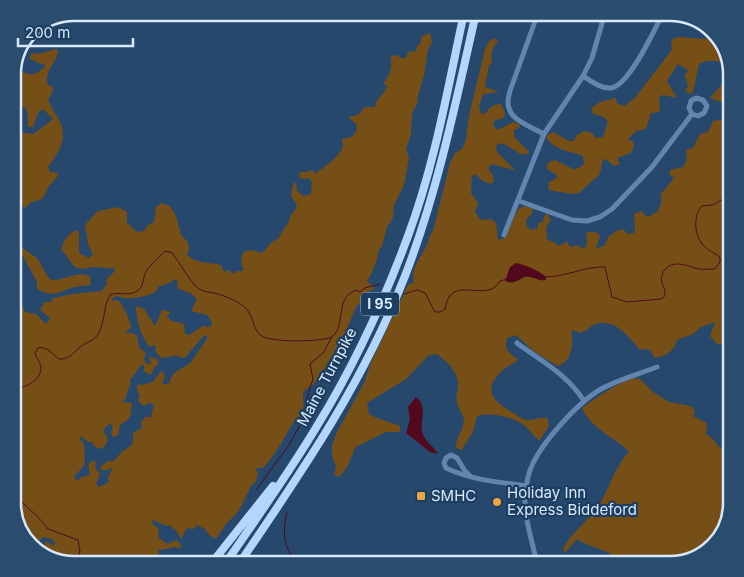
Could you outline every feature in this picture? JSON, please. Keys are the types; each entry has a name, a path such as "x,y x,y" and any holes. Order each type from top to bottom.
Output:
{"highway":[{"name":"Maine Turnpike","path":"231,556 318,426 358,351 408,234 422,192 434,149 462,21"},
{"name":"Maine Turnpike","path":"244,556 318,447 354,386 388,317 420,235 433,193 474,21"},
{"path":"217,556 275,484 284,479"}],"street":[{"path":"535,21 507,103 510,112 515,117 544,134"},
{"path":"504,235 544,134 583,76 596,46 602,21"},
{"path":"583,76 603,88 612,88 619,84 638,60 659,21"},
{"path":"519,200 572,220 587,221 600,217 612,209 652,167 692,114"},
{"path":"517,343 574,386 584,401"},
{"path":"535,556 526,509 526,486 530,471 538,454 584,401 614,382 657,368"},
{"path":"470,476 457,458 452,455 446,457 444,462 448,469 470,476 526,486"},
{"path":"448,469 458,466 457,458"}],"shaded area":[{"path":"429,33 432,43 428,49 417,104 412,113 411,134 406,149 409,158 404,185 394,205 393,218 387,227 382,246 378,251 377,259 367,281 375,289 363,295 342,341 337,344 338,348 315,382 303,391 303,405 300,416 292,424 278,448 263,468 255,468 258,473 256,481 251,486 239,511 226,524 216,539 209,535 205,529 197,525 194,529 187,528 181,539 171,525 166,526 153,520 152,524 158,528 159,538 168,544 177,540 182,547 160,550 158,551 160,556 75,556 58,553 45,546 45,541 54,546 55,543 52,539 43,537 39,541 35,538 28,529 21,506 21,304 25,312 36,314 46,324 50,318 40,310 45,302 51,302 53,298 73,294 102,291 107,284 106,280 114,272 115,267 76,268 61,249 67,237 78,230 79,253 89,258 93,254 88,245 85,225 98,211 118,207 127,212 127,223 137,232 144,231 147,226 154,222 156,207 162,203 170,206 176,216 181,235 188,242 189,250 187,254 190,257 194,260 221,265 224,272 229,270 234,274 237,271 243,271 241,257 244,252 251,250 262,253 273,241 279,238 290,219 297,205 291,196 293,184 296,182 297,191 303,196 311,194 312,182 309,178 299,178 300,172 311,170 317,174 319,170 336,157 343,147 341,139 352,137 357,130 356,124 348,117 358,115 365,107 375,107 386,89 387,86 383,83 390,71 391,56 396,55 406,58 408,52 416,51 417,46 421,43 421,37","holes":["173,279 177,280 178,289 190,293 197,299 191,311 207,315 212,322 211,327 203,326 189,335 185,334 184,324 172,321 166,316 170,314 169,311 162,310 155,326 144,309 136,306 138,322 149,347 156,346 155,351 163,358 175,356 185,358 204,335 207,336 207,339 190,363 175,373 170,382 165,385 162,383 165,378 164,373 161,371 153,382 139,384 136,387 140,396 138,400 141,404 144,406 149,403 154,404 151,417 145,417 141,422 142,428 133,433 131,446 114,460 108,461 100,467 103,471 113,468 108,477 109,482 99,487 96,484 100,474 96,469 95,461 88,464 90,475 81,477 77,481 74,477 85,464 84,444 80,439 81,436 100,449 104,447 108,440 103,430 110,423 113,427 111,433 113,437 118,436 120,425 131,414 132,403 121,402 125,400 131,384 130,380 142,364 144,371 149,375 159,363 156,358 149,357 151,364 146,364 144,359 146,353 139,347 137,335 125,333 131,328 124,309 118,300 113,301 111,299 117,296 127,298 143,297 157,291 158,287 172,282"]},
{"path":"677,37 708,38 714,45 721,62 709,61 699,64 693,92 689,94 685,91 688,86 685,76 688,70 678,64 667,81 677,98 663,95 659,97 660,112 651,113 646,129 636,131 628,139 633,142 634,146 631,153 617,158 620,164 614,166 603,159 600,174 579,193 571,194 549,190 548,183 557,178 557,175 546,167 549,162 555,160 575,170 584,164 583,156 557,147 546,136 553,132 569,141 573,141 577,135 584,131 592,133 596,138 603,137 608,122 604,117 593,114 591,109 600,102 616,98 617,103 624,106 634,99 672,49 671,40"},
{"path":"496,38 498,42 493,49 492,64 489,65 485,87 499,92 483,94 479,106 481,114 486,113 494,105 501,104 505,113 504,118 495,120 493,126 498,130 513,122 519,124 520,128 514,130 514,137 530,153 522,155 500,143 496,146 497,152 515,170 491,164 488,168 494,181 491,184 483,181 475,174 472,176 471,193 478,203 475,212 481,220 491,219 496,223 498,240 505,238 518,209 525,206 533,209 531,215 526,219 527,227 531,230 538,228 538,223 543,222 547,213 551,220 546,227 547,239 560,246 567,241 570,247 577,245 584,249 587,243 586,233 593,231 600,235 596,249 605,245 609,236 616,231 623,229 628,234 634,233 634,214 641,211 647,217 657,212 661,204 661,194 674,178 670,175 670,170 683,167 687,160 686,150 693,148 700,134 708,132 713,121 721,120 723,117 723,342 718,345 710,336 715,322 677,340 669,352 655,358 651,350 639,349 620,329 602,323 595,324 581,333 571,330 571,352 566,361 557,366 532,350 516,335 507,338 507,349 518,360 503,370 494,380 491,390 492,395 504,407 521,418 529,420 547,418 549,426 539,441 521,423 493,415 477,416 473,432 461,451 456,447 464,421 457,400 458,385 456,374 451,366 437,354 429,355 406,379 367,403 369,414 400,426 400,432 386,432 356,447 347,467 338,477 334,475 336,466 332,456 332,446 336,434 365,381 370,365 408,285 414,282 416,265 433,231 450,163 455,153 462,149 466,140 469,116 485,49 489,41"},
{"path":"56,49 58,51 47,75 48,85 53,87 53,91 48,99 62,127 63,139 59,151 48,167 50,172 58,173 58,176 40,200 31,202 25,208 21,205 21,132 33,134 53,119 43,109 38,113 33,127 28,127 27,111 22,105 21,70 27,74 35,74 45,67 44,64 29,58 32,53 39,54"},
{"path":"723,83 723,103 710,98"},
{"path":"21,246 38,259 51,280 82,274 90,277 91,285 73,287 54,294 37,289 37,282 21,253"},
{"path":"516,263 536,270 546,277 546,280 525,277 513,282 505,281 510,267"},
{"path":"634,378 640,379 653,392 669,402 690,406 695,410 693,416 707,423 706,434 723,451 723,502 720,519 712,535 702,545 680,555 613,556 577,539 565,553 563,549 599,505 620,464 629,451 597,427 582,408 613,387"},
{"path":"416,397 422,404 423,409 423,435 438,454 430,452 406,433 410,419 408,407"}],"waterway":[{"path":"545,277 605,267 612,297 627,302 661,299 665,294 661,278 668,267 676,264 699,269 715,269 720,262 720,257 700,241 696,231 696,220 702,206 713,205 723,199"},
{"path":"21,388 38,378 41,368 35,353 38,348 47,349 59,359 65,359 96,337 101,327 110,295 131,294 140,289 147,270 166,251 172,253 199,289 225,296 246,308 257,332 265,338 307,341 332,337 339,325 343,305 349,294 356,290 360,292 365,288 380,284"},
{"path":"404,294 417,290 425,293 435,312 440,312 445,309 451,294 457,291 488,290 495,287 500,281 507,279"},
{"path":"256,490 289,445 305,416 308,394 313,379 310,364 324,352 331,338"},
{"path":"21,501 48,529 78,540 80,552 78,556"},
{"path":"287,512 284,533 292,556"}],"place":[{"name":"SMHC","path":"421,496"},
{"name":"Holiday Inn Express Biddeford","path":"497,502"}]}
